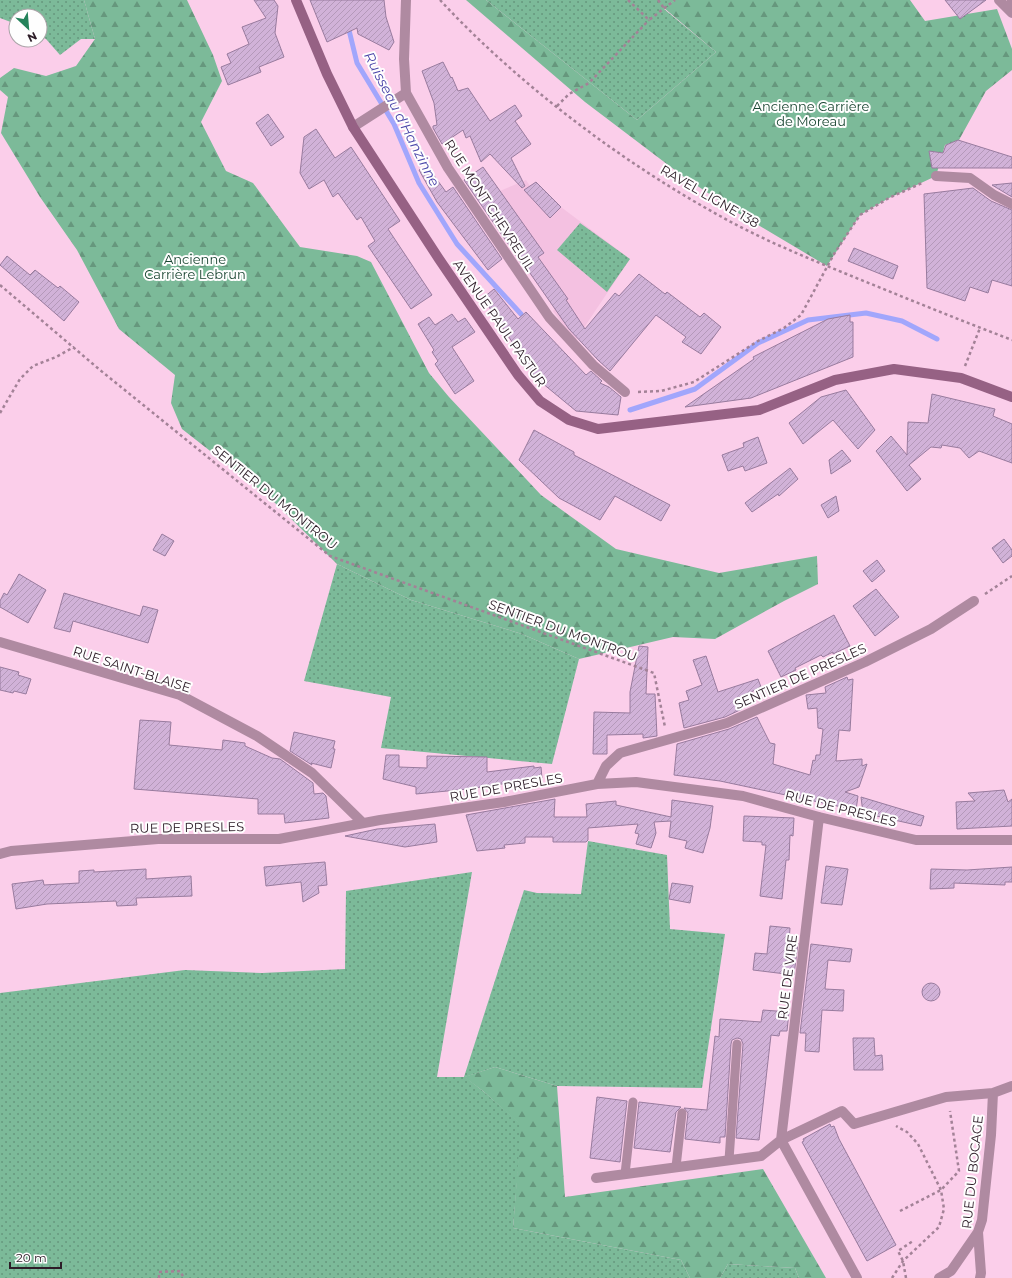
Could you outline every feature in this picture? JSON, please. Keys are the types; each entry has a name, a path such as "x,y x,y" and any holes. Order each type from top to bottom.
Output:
{"main road":[{"name":"AVENUE PAUL PASTUR","path":"296,0 327,74 353,127 438,259 518,375 540,401 569,420 598,429 759,410 835,380 894,369 961,378 1012,397"}],"street":[{"name":"RUE MONT CHEVREUIL","path":"406,0 406,93 448,168 550,317 594,365 625,392"},
{"path":"999,0 1012,13"},
{"path":"353,127 406,93"},
{"path":"936,176 970,178 994,195 1012,204"},
{"name":"SENTIER DE PRESLES","path":"597,784 606,766 620,753 727,723 866,662 931,629 974,601"},
{"name":"RUE SAINT-BLAISE","path":"0,642 180,695 257,736 312,773 363,823"},
{"name":"RUE DE PRESLES","path":"0,854 11,850 158,839 279,839 363,823 504,802 597,784 636,782 743,796 819,817 916,840 1012,840"},
{"name":"RUE DE VIRE","path":"781,1140 819,817"},
{"path":"596,1178 761,1156 781,1140 842,1111 854,1124 946,1096 993,1093 1012,1086"},
{"name":"RUE DU BOCAGE","path":"980,1278 981,1273 978,1232 982,1220 992,1135 993,1093"},
{"path":"781,1140 857,1278"},
{"path":"939,1278 951,1271 978,1232"}],"lane":[{"path":"729,1160 737,1044"},
{"path":"625,1174 633,1102"},
{"path":"676,1167 682,1113"}],"path":[{"name":"RAVEL LIGNE 138","path":"440,0 468,31 557,106 595,135 657,178 720,216 783,247 827,266 1012,340"},
{"path":"628,0 649,20"},
{"path":"658,0 664,8"},
{"path":"557,106 569,94 589,83 649,20 675,0"},
{"path":"625,392 661,391 694,382 758,342 784,328 801,315 827,266 860,215 889,198 936,176"},
{"name":"SENTIER DU MONTROU","path":"0,285 330,556 654,672 667,739"},
{"path":"961,378 980,328"},
{"path":"0,413 20,380 33,366 56,357 74,347"},
{"path":"974,601 1012,576"},
{"path":"900,1211 941,1190 958,1171 953,1121 946,1096"},
{"path":"889,1114 894,1125 907,1132 918,1144 941,1190 944,1209 939,1227 903,1261 892,1278"},
{"path":"906,1278 903,1261 898,1251 913,1241"},
{"path":"159,1278 159,1272 180,1271 184,1278"}],"shaded area":[{"path":"526,180 530,186 536,182 561,207 630,259 575,341 553,311 555,308 488,215 500,191"}],"green space":[{"path":"0,0 84,0 95,39 81,39 60,55 48,41 48,8 8,8 8,21 0,18"},
{"name":"Ancienne Carrière Lebrun","path":"84,0 187,0 213,55 222,81 201,122 226,171 253,183 300,247 357,256 371,262 429,373 449,397 541,495 616,549 719,573 817,556 818,584 715,639 673,637 579,659 522,634 411,600 337,564 269,497 182,429 171,403 175,375 119,329 77,250 40,197 1,133 8,97 0,90 0,78 14,68 46,76 76,66 95,39"},
{"name":"Ancienne Carrière de Moreau","path":"466,0 486,0 637,120 716,52 664,8 675,0 910,0 925,21 997,9 1012,49 1012,70 986,91 959,140 945,145 936,176 889,198 860,215 827,266 738,213 684,177 585,102"},
{"path":"486,0 675,0 664,9 716,52 637,120"},
{"path":"580,223 630,259 607,292 557,250"},
{"path":"337,564 411,600 522,634 579,659 552,764 381,748 391,697 304,681"},
{"path":"588,841 667,855 670,929 725,934 702,1088 557,1086 495,1067 465,1077 522,1125 513,1228 681,1260 690,1278 0,1278 0,993 185,970 262,973 345,969 346,891 472,872 437,1077 464,1077 524,890 537,893 581,894"},
{"path":"495,1067 557,1086 565,1197 763,1169 826,1278 799,1278 795,1268 728,1264 720,1278 690,1278 681,1260 513,1228 521,1125 483,1091 464,1077"},
{"path":"728,1264 795,1268 799,1278 720,1278"}],"building":[{"path":"254,0 274,0 278,6 275,33 284,57 259,67 261,72 228,85 221,67 231,63 227,54 249,44 242,27 266,18"},
{"path":"310,0 384,0 386,17 394,42 389,50 358,34 357,28 327,42"},
{"path":"945,0 986,0 960,19"},
{"path":"443,62 458,91 468,88 490,121 515,105 522,116 515,121 531,144 511,158 525,186 522,188 490,154 481,162 470,136 466,138 463,130 442,144 433,128 433,126 437,125 434,103 422,71"},
{"path":"268,114 284,137 271,146 256,123"},
{"path":"316,129 335,158 351,147 400,221 388,229 432,295 411,309 368,246 375,241 361,217 357,220 338,193 333,197 324,180 309,189 300,173 304,137"},
{"path":"958,140 1012,157 1012,168 932,168 929,151 943,153 946,145"},
{"path":"427,166 446,192 453,187 502,259 488,270 437,202 419,170"},
{"path":"483,167 544,253 538,257 568,299 566,300 585,329 615,293 619,296 639,274 665,294 667,292 700,317 704,313 721,327 701,354 682,342 686,337 656,315 610,371 569,329 464,180"},
{"path":"536,182 561,207 550,218 524,190"},
{"path":"1012,183 1012,197 992,185"},
{"path":"973,188 991,201 1012,210 1012,286 992,280 988,293 970,287 965,301 927,288 924,194"},
{"path":"854,248 898,266 893,279 848,261"},
{"path":"7,256 30,275 35,270 58,288 60,286 79,302 64,321 0,265"},
{"path":"494,289 518,319 526,312 586,375 591,371 602,381 600,383 609,387 621,397 618,415 576,411 536,378 483,298"},
{"path":"452,314 458,322 465,318 475,332 452,347 474,381 455,394 435,364 438,361 432,352 434,350 418,324 429,317 435,325"},
{"path":"850,315 850,322 853,322 853,357 751,398 685,407 754,359 753,357 828,319"},
{"path":"846,390 875,430 858,449 833,420 803,444 789,423 821,397"},
{"path":"932,394 995,409 993,416 1012,424 1012,463 979,451 969,458 960,448 942,445 941,448 931,447 909,465 921,479 907,491 876,451 891,436 907,455 908,422 928,423"},
{"path":"534,430 574,452 574,455 670,505 661,521 615,496 600,520 559,498 519,460"},
{"path":"758,437 767,463 745,471 743,466 728,471 722,455 744,447 743,443"},
{"path":"842,450 851,461 831,474 829,460"},
{"path":"790,468 798,479 779,496 778,494 752,512 745,503"},
{"path":"836,496 839,511 828,518 821,505"},
{"path":"162,534 174,541 165,556 153,550"},
{"path":"1004,539 1012,550 1012,556 1003,563 992,548"},
{"path":"877,560 885,571 872,582 863,571"},
{"path":"19,574 46,590 28,623 0,607 0,601 4,593 7,595"},
{"path":"876,589 899,617 875,636 853,606"},
{"path":"64,593 140,616 143,606 158,610 148,643 73,621 70,632 54,628"},
{"path":"834,615 850,646 833,654 833,652 823,657 821,655 781,677 768,651"},
{"path":"639,646 648,647 646,694 655,694 657,736 643,738 643,734 607,735 607,754 593,754 594,712 630,713 630,692"},
{"path":"706,656 718,692 758,679 761,687 735,700 738,699 742,709 725,717 684,728 679,703 689,700 686,691 702,685 693,660"},
{"path":"0,667 19,672 18,675 31,679 26,694 0,690"},
{"path":"847,677 848,680 853,679 850,731 839,730 836,761 862,759 862,766 867,764 859,787 845,792 858,796 856,810 720,781 674,775 677,744 729,729 757,717 770,743 775,744 773,764 810,775 813,760 815,761 816,755 820,755 823,729 818,728 817,708 808,709 806,695 826,693 825,687"},
{"path":"140,720 171,722 169,745 222,750 223,740 245,743 245,746 272,758 280,759 313,783 314,794 323,793 326,796 329,818 285,823 284,814 258,814 258,799 134,789"},
{"path":"294,732 335,741 331,768 311,763 312,765 290,751"},
{"path":"386,755 399,755 399,767 427,768 427,756 487,757 487,772 534,766 534,768 541,767 542,778 468,789 416,794 416,787 383,779"},
{"path":"1004,790 1008,802 1012,799 1012,826 957,829 956,802 975,801 968,793"},
{"path":"861,797 924,816 921,826 863,813"},
{"path":"555,799 554,817 587,817 586,804 616,801 616,805 671,817 672,800 713,806 710,828 703,853 685,848 687,841 669,837 671,821 654,822 656,833 651,848 636,844 639,834 635,833 638,824 588,828 588,840 586,842 553,842 553,837 525,837 525,843 504,845 505,848 477,851 466,815"},
{"path":"744,816 794,818 793,836 790,835 789,860 786,860 782,899 760,896 766,845 762,845 762,842 743,841"},
{"path":"435,824 437,842 405,847 345,836 377,829"},
{"path":"325,862 327,885 318,886 319,893 303,902 301,882 266,886 264,867"},
{"path":"826,866 848,869 842,905 821,903"},
{"path":"1012,867 1012,882 1005,882 1005,885 954,883 954,888 930,889 931,869 967,870"},
{"path":"146,869 146,879 191,876 192,896 136,898 137,905 117,906 116,901 47,904 16,909 12,884 43,880 44,885 79,883 79,871 94,870 94,872"},
{"path":"672,883 693,886 690,903 669,899"},
{"path":"770,926 790,928 789,942 798,943 794,975 753,970 755,953 767,954"},
{"path":"811,944 852,949 850,962 828,960 825,989 844,990 843,1011 822,1010 819,1052 805,1051 806,1033 800,1033"},
{"path":"931,983 937,986 940,992 937,998 931,1001 925,998 922,992 925,986"},
{"path":"763,1010 789,1012 787,1031 780,1031 779,1036 771,1035 759,1140 736,1138 743,1044 741,1039 737,1038 732,1040 731,1044 725,1137 720,1137 720,1143 685,1139 688,1113 684,1108 707,1110 715,1036 719,1037 720,1019 761,1022"},
{"path":"853,1038 874,1038 875,1056 882,1055 883,1070 854,1070"},
{"path":"597,1097 627,1101 620,1162 590,1158"},
{"path":"639,1102 681,1107 676,1112 670,1152 634,1148"},
{"path":"830,1124 831,1127 834,1126 839,1139 896,1245 867,1261 802,1142 804,1141 803,1139"}],"waterway":[{"name":"Ruisseau d'Hanzinne","path":"348,26 357,63 394,124 419,183 457,244 521,314"},
{"name":"Ruisseau d'Hanzinne","path":"630,410 695,389 758,343 808,320 866,313 902,321 937,339"}]}
